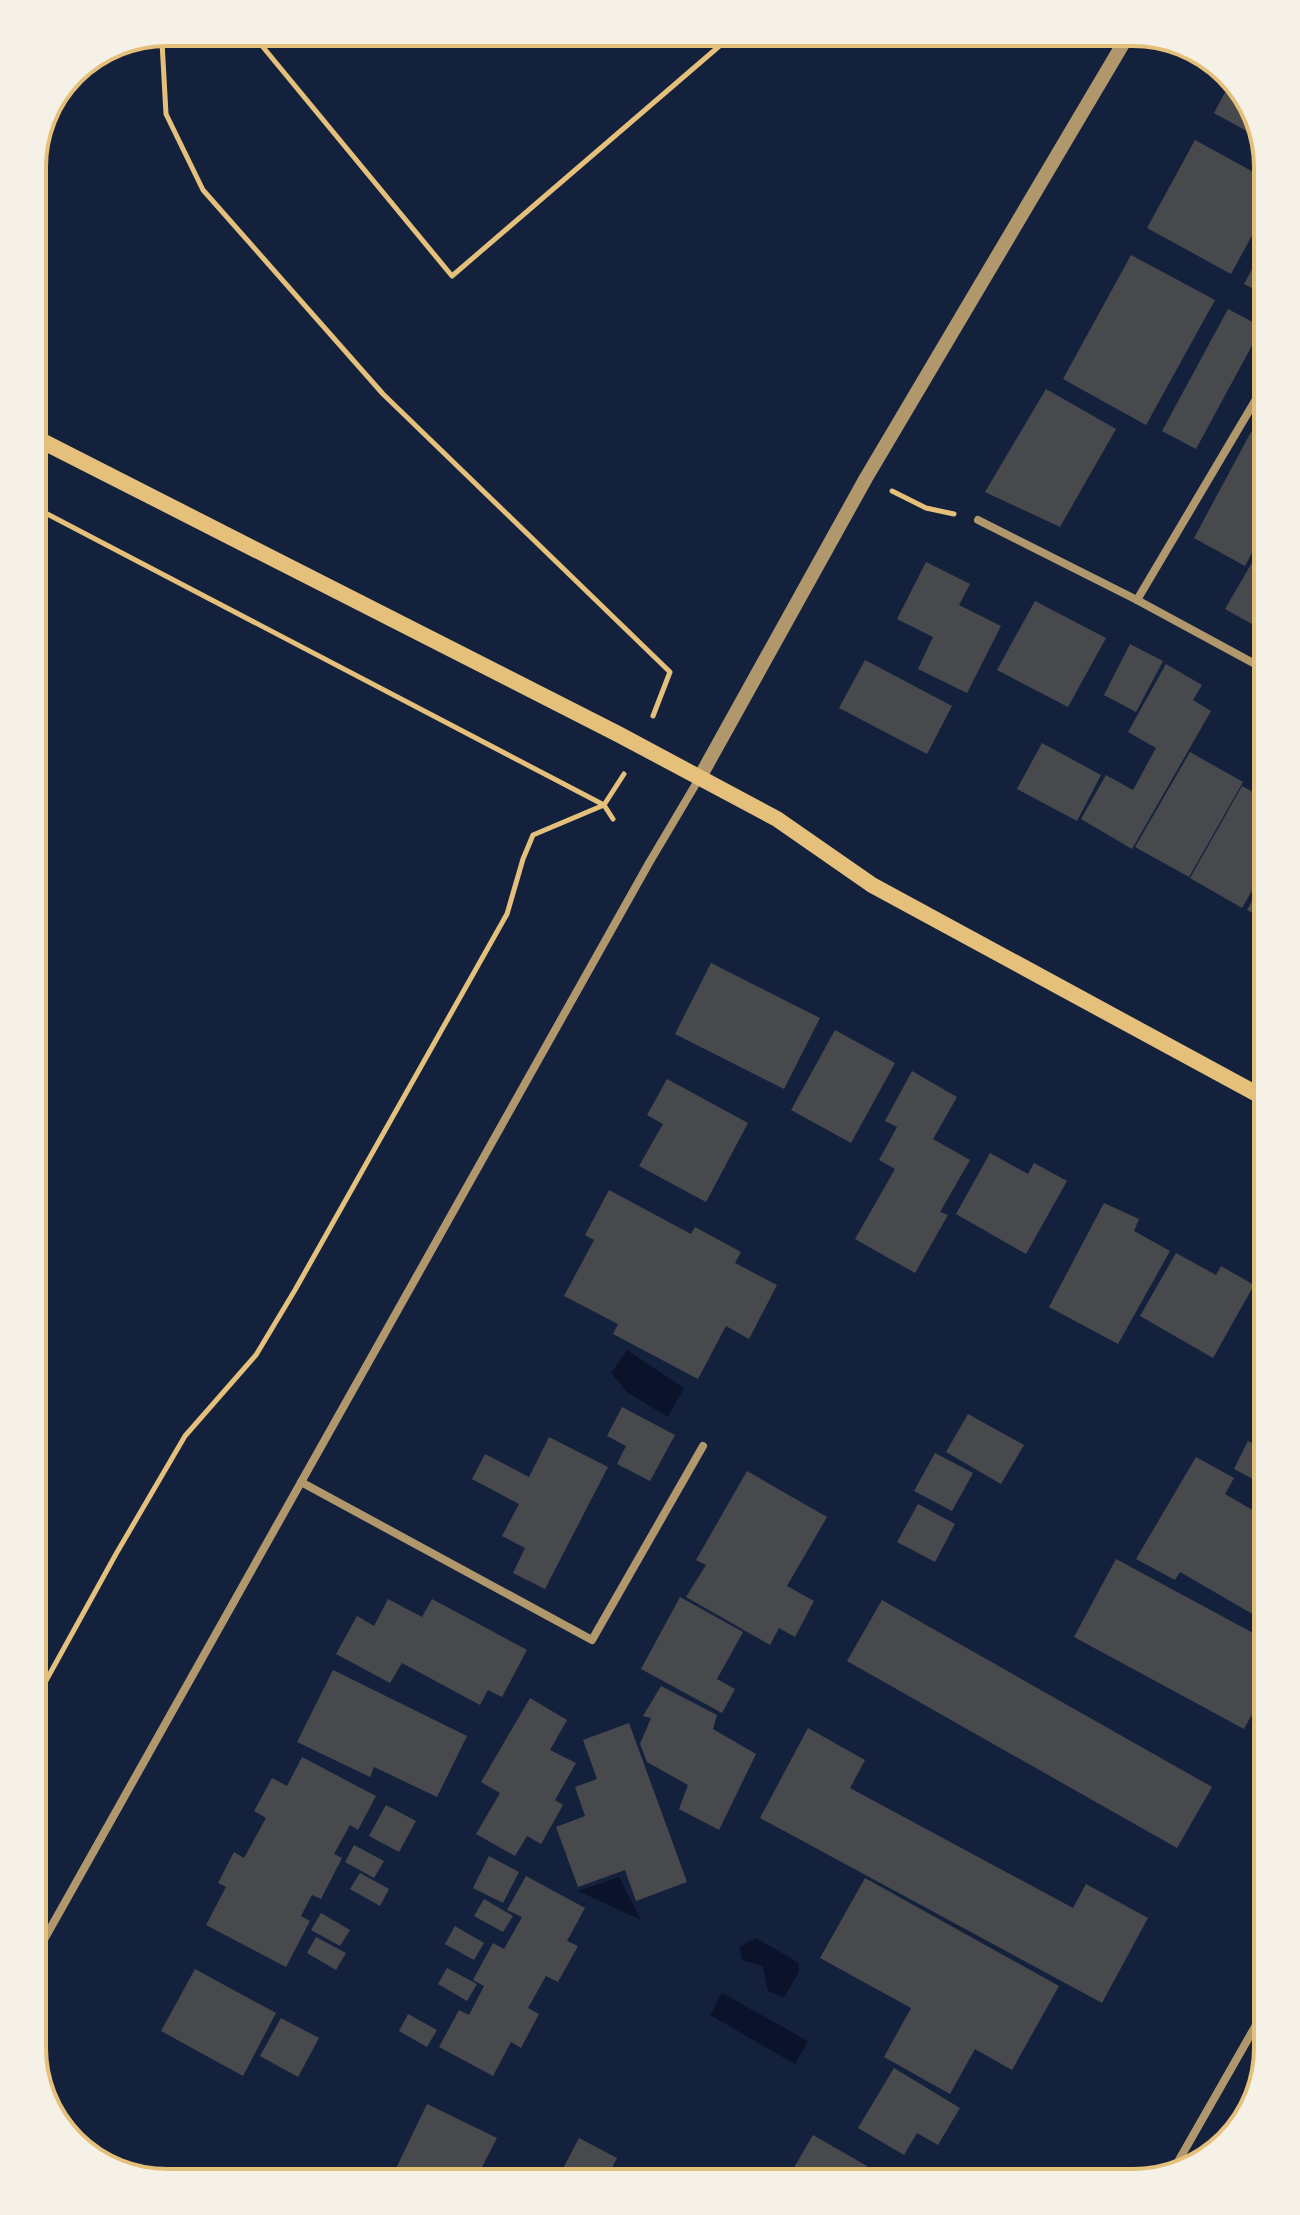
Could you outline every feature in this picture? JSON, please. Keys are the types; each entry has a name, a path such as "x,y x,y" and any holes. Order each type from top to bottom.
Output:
{"main road":[{"path":"46,443 700,777 777,819 872,885 1254,1092"}],"street":[{"path":"46,1936 866,478 1122,46"},
{"path":"1137,600 1254,403"},
{"path":"978,520 1254,663"},
{"path":"301,1482 592,1640 703,1446"},
{"path":"1179,2160 1254,2029"}],"path":[{"path":"162,46 166,114 203,190 383,394 670,672"},
{"path":"264,46 452,276 719,46"},
{"path":"866,478 926,508 978,520"},
{"path":"46,513 604,805 613,819"},
{"path":"46,1681 185,1436 256,1355 295,1290 507,914 533,835 604,805"}],"water":[{"path":"627,1350 684,1388 668,1417 628,1393 611,1373"},
{"path":"619,1877 641,1920 578,1891"},
{"path":"756,1938 799,1963 799,1972 784,1998 768,1991 763,1966 742,1960 739,1947"},
{"path":"722,1993 808,2041 795,2064 710,2015"}],"building":[{"path":"1226,90 1242,113 1249,132 1214,113"},
{"path":"1195,140 1254,172 1254,232 1231,274 1147,228"},
{"path":"1131,255 1215,300 1146,425 1063,379"},
{"path":"1254,265 1254,289 1244,284"},
{"path":"1228,309 1254,323 1254,342 1196,449 1162,431"},
{"path":"1046,389 1116,429 1060,527 985,492"},
{"path":"1251,432 1254,434 1254,549 1245,566 1194,538"},
{"path":"1254,559 1254,625 1225,609"},
{"path":"926,562 970,584 959,605 1001,626 967,693 918,669 933,637 897,619"},
{"path":"1035,601 1106,638 1068,707 997,670"},
{"path":"1130,644 1163,661 1136,712 1104,695"},
{"path":"865,660 952,706 927,754 839,708"},
{"path":"1166,664 1202,685 1193,700 1211,711 1132,849 1081,819 1106,775 1133,790 1156,748 1128,732"},
{"path":"1042,743 1101,775 1077,821 1017,789"},
{"path":"1190,752 1243,782 1189,877 1135,847"},
{"path":"1242,786 1254,792 1254,887 1242,908 1190,878"},
{"path":"1254,897 1254,914 1247,910"},
{"path":"711,963 820,1018 784,1089 675,1034"},
{"path":"835,1030 895,1063 851,1143 791,1110"},
{"path":"912,1071 957,1097 933,1139 970,1160 940,1212 948,1215 915,1273 855,1239 895,1169 879,1160 897,1127 885,1121"},
{"path":"667,1079 748,1123 706,1202 639,1166 663,1124 647,1115"},
{"path":"990,1153 1028,1174 1034,1163 1067,1181 1026,1254 956,1214"},
{"path":"609,1190 691,1234 695,1227 741,1252 735,1263 777,1285 749,1339 726,1326 698,1379 613,1334 618,1324 564,1296 594,1240 585,1235"},
{"path":"1104,1203 1139,1219 1134,1231 1170,1251 1118,1344 1049,1307"},
{"path":"1176,1253 1216,1275 1221,1266 1254,1285 1213,1358 1140,1316"},
{"path":"622,1407 675,1435 650,1481 617,1464 626,1446 607,1436"},
{"path":"968,1414 1024,1445 1001,1484 946,1452"},
{"path":"549,1437 608,1467 545,1589 513,1573 525,1548 502,1536 519,1504 472,1479 485,1454 529,1477"},
{"path":"1248,1441 1254,1444 1254,1480 1234,1469"},
{"path":"935,1453 973,1473 952,1511 914,1491"},
{"path":"1196,1457 1234,1478 1225,1494 1254,1511 1254,1615 1180,1572 1175,1580 1136,1559"},
{"path":"747,1471 827,1517 787,1586 814,1601 795,1637 779,1628 770,1645 686,1597 706,1565 696,1560"},
{"path":"918,1504 955,1524 935,1562 897,1542"},
{"path":"1116,1559 1254,1633 1254,1711 1244,1729 1074,1637"},
{"path":"680,1597 743,1632 717,1679 735,1689 722,1713 641,1669"},
{"path":"388,1599 422,1617 432,1599 527,1650 502,1697 488,1690 480,1705 402,1663 390,1683 336,1654 357,1616 374,1626"},
{"path":"882,1600 1212,1787 1177,1848 847,1661"},
{"path":"333,1670 467,1736 437,1797 374,1767 370,1777 297,1742"},
{"path":"661,1686 717,1715 713,1729 756,1754 719,1830 679,1809 688,1785 647,1762 640,1744 651,1718 643,1716"},
{"path":"530,1698 567,1720 550,1750 576,1763 555,1800 563,1805 541,1844 527,1836 515,1856 476,1834 500,1793 481,1782"},
{"path":"629,1723 687,1882 636,1901 625,1870 578,1887 556,1827 585,1816 575,1787 597,1779 583,1740"},
{"path":"808,1728 865,1760 850,1788 1073,1908 1086,1884 1148,1918 1102,2003 760,1818"},
{"path":"302,1757 376,1796 358,1830 350,1825 334,1854 342,1858 321,1899 312,1895 301,1916 310,1921 286,1967 206,1925 226,1887 218,1883 234,1852 244,1858 266,1818 254,1811 272,1778 287,1786"},
{"path":"386,1805 416,1821 399,1852 369,1836"},
{"path":"354,1845 384,1861 374,1878 345,1862"},
{"path":"489,1856 519,1872 503,1903 473,1888"},
{"path":"360,1873 389,1889 380,1906 350,1889"},
{"path":"526,1876 585,1908 567,1941 578,1946 558,1982 546,1976 528,2008 539,2014 521,2048 511,2042 493,2076 439,2047 459,2010 469,2015 484,1986 473,1980 493,1943 504,1949 522,1917 507,1910"},
{"path":"865,1878 1059,1986 1012,2070 975,2049 950,2094 884,2057 911,2008 820,1958"},
{"path":"484,1899 513,1916 503,1932 474,1916"},
{"path":"321,1913 350,1930 340,1946 311,1930"},
{"path":"455,1926 484,1943 474,1960 445,1944"},
{"path":"316,1937 346,1953 336,1970 307,1953"},
{"path":"447,1968 477,1984 467,2001 438,1984"},
{"path":"195,1969 276,2013 243,2076 161,2031"},
{"path":"408,2014 437,2030 427,2047 399,2031"},
{"path":"281,2018 319,2038 298,2077 260,2056"},
{"path":"894,2068 960,2108 938,2145 917,2133 904,2155 858,2128"},
{"path":"427,2104 497,2138 482,2167 490,2169 396,2169"},
{"path":"813,2135 867,2166 865,2169 793,2169"},
{"path":"579,2138 617,2158 611,2169 563,2169"}]}
